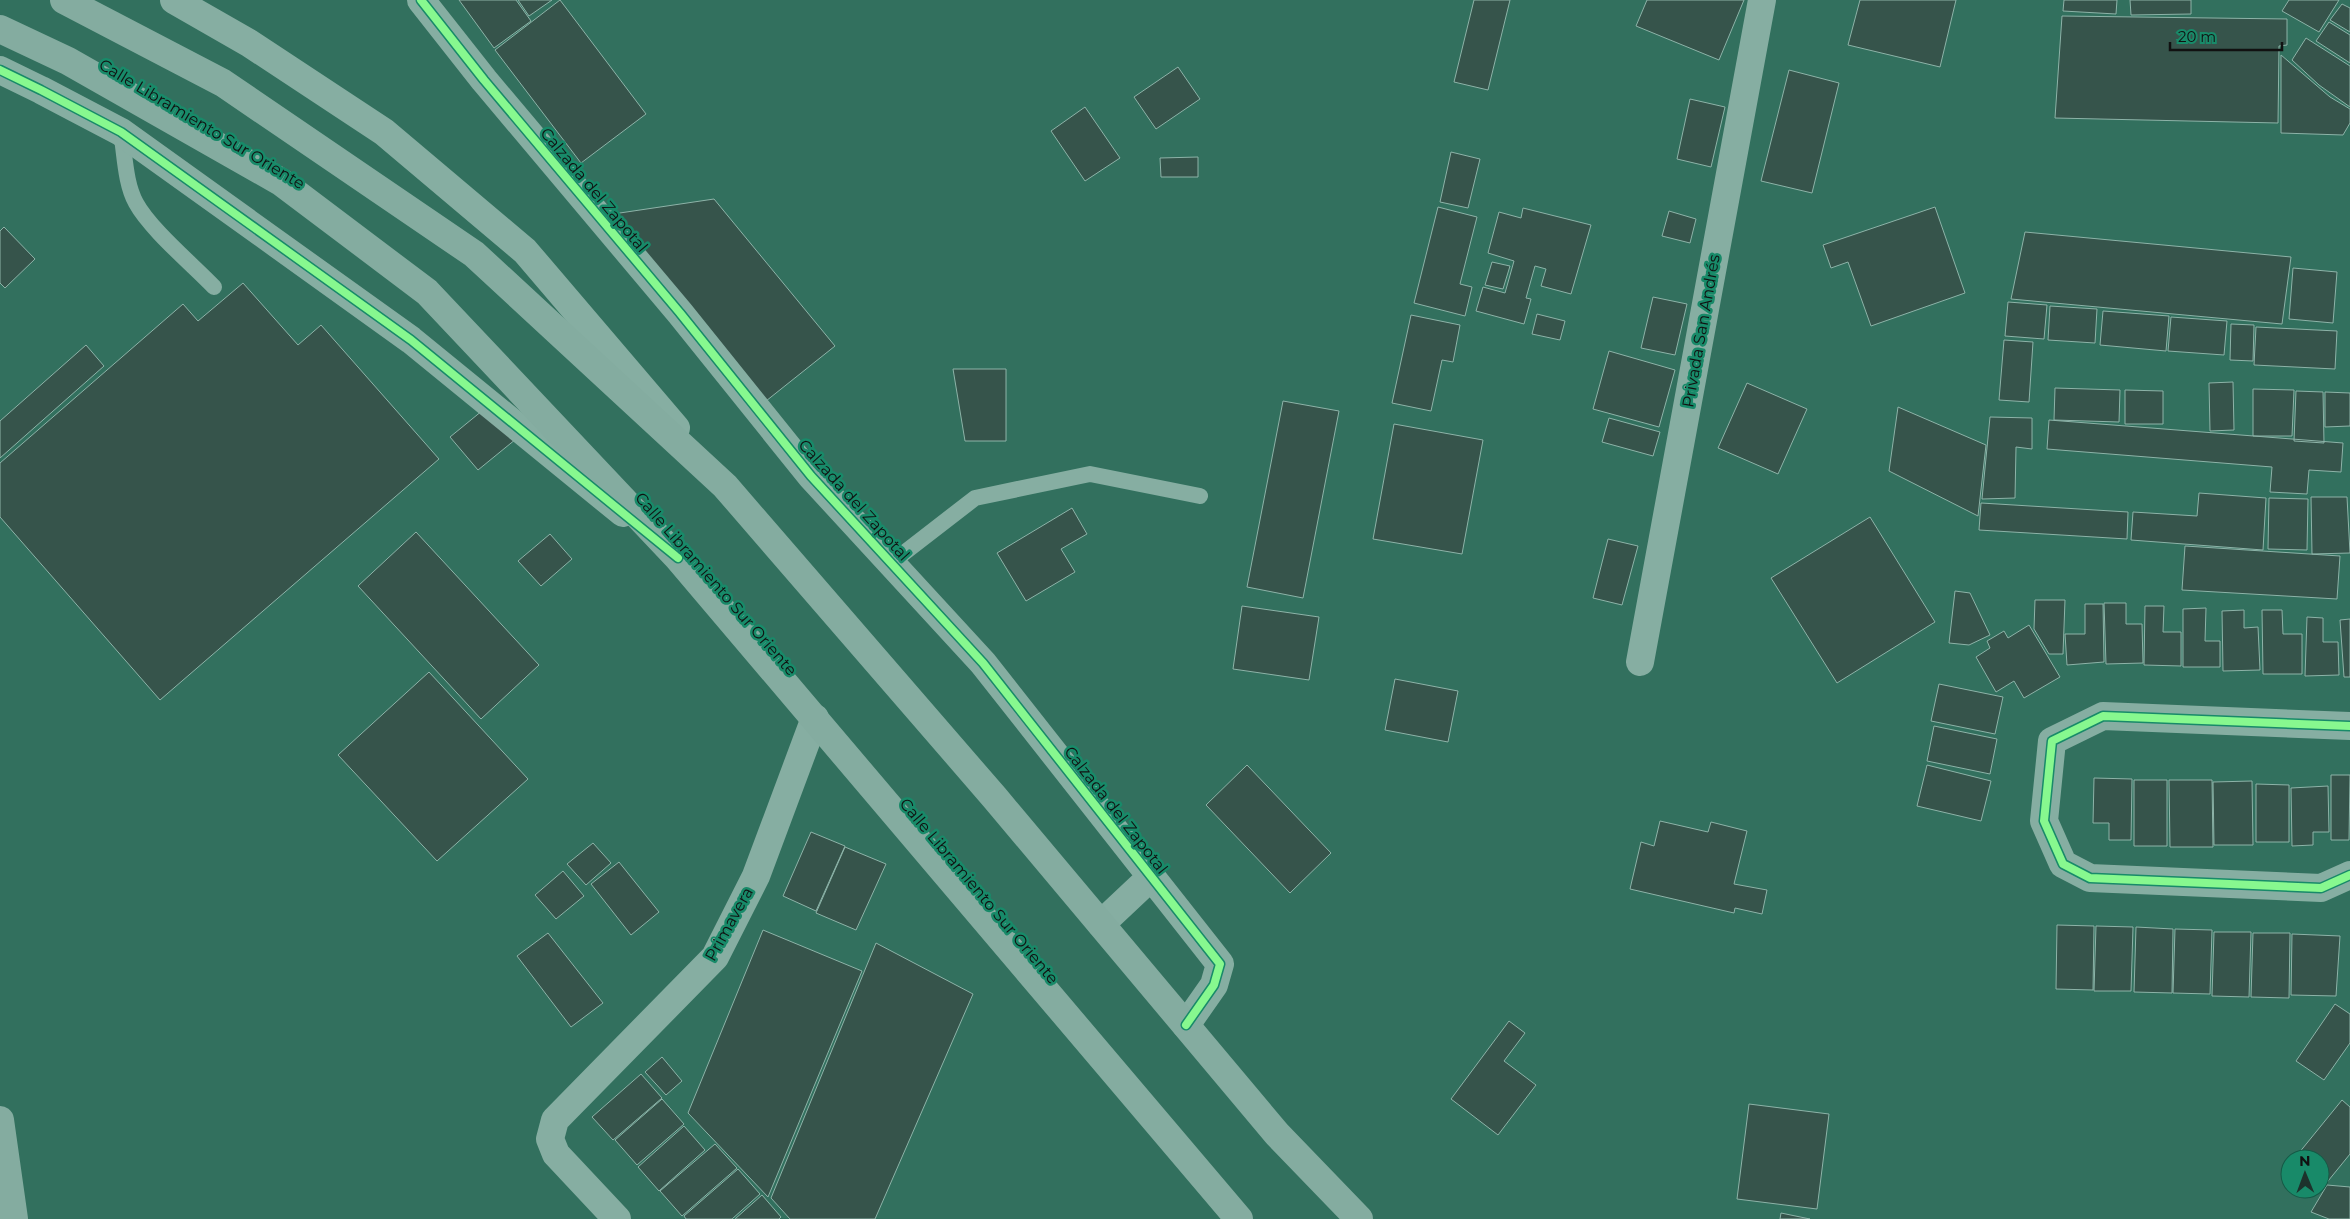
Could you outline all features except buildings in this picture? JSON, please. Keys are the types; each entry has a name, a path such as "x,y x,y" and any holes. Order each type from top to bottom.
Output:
{"main road":[{"path":"64,0 222,83 474,254 725,486 995,798 1276,1134 1358,1219"},
{"name":"Calle Libramiento Sur Oriente","path":"0,29 68,61 281,182 427,292 678,558 1239,1219"},
{"path":"0,1120 14,1219"}],"street":[{"path":"174,0 249,42 384,132 525,250 725,486"},
{"name":"Calzada del Zapotal","path":"421,0 484,80 680,313 811,476 983,663 1220,964 1214,985 1186,1025"},
{"name":"Privada San Andrés","path":"1640,662 1762,0"},
{"path":"0,70 121,132 411,340 678,558"},
{"path":"2350,726 2103,716 2052,741 2044,821 2063,864 2090,878 2321,888 2350,875"},
{"name":"Primavera","path":"617,1219 556,1154 550,1139 554,1120 715,957 756,876 815,718"},
{"path":"1101,924 1151,877"}],"lane":[{"path":"121,132 129,187 136,204 155,227 214,287"},
{"path":"891,563 975,498 1090,474 1200,496"}],"cycle path":[{"path":"421,0 484,80 680,313 811,476 983,663 1220,964 1214,985 1186,1025"},
{"path":"0,70 121,132 411,340 678,558"},
{"path":"2350,726 2103,716 2052,741 2044,821 2063,864 2090,878 2321,888 2350,875"}]}
